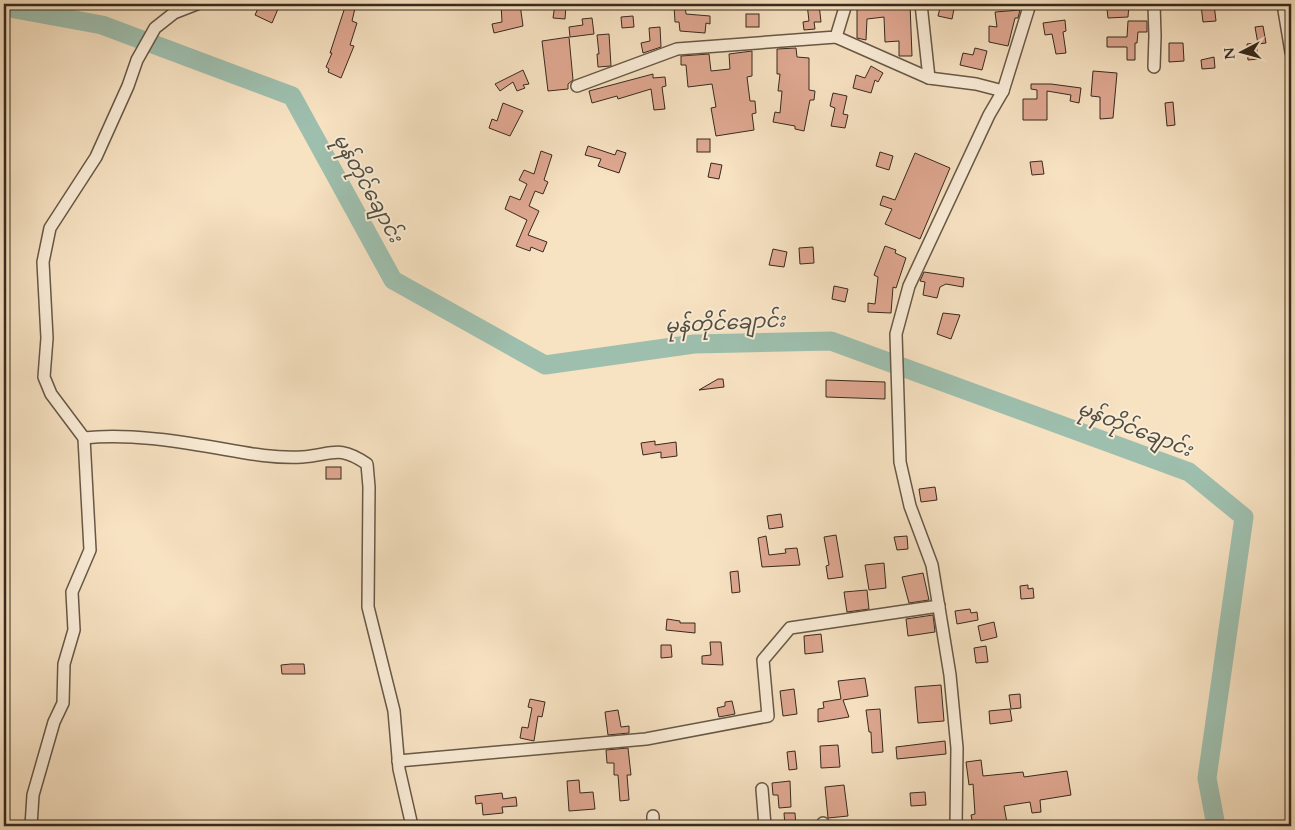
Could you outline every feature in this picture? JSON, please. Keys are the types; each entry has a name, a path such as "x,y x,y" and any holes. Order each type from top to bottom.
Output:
{"street":[{"path":"31,826 33,795 54,722 63,703 64,664 74,630 72,592 90,550 84,438 51,394 44,377 47,299 43,262 50,228 96,157 128,86 137,60 155,28 174,13 197,4"},
{"path":"836,37 846,4"},
{"path":"921,4 929,78"},
{"path":"956,826 957,748 950,675 932,565 910,506 900,462 896,334 909,286 988,115 1003,90 1029,4"},
{"path":"1154,4 1156,36 1154,67"},
{"path":"1283,4 1291,52"},
{"path":"577,86 676,49 836,37 929,78 976,84 1003,90"},
{"path":"84,438 107,436 190,444 242,454 301,457 333,452 352,453 367,464 369,487 368,607 394,711 398,761 412,826"},
{"path":"398,761 646,739 768,716 764,660 790,628 939,606"},
{"path":"762,789 765,826"}],"building":[{"path":"260,4 278,9 272,23 255,15"},
{"path":"346,4 356,4 352,21 357,23 350,45 354,46 341,78 328,72 329,69 326,67"},
{"path":"501,4 520,4 523,26 494,33 492,24 502,22"},
{"path":"555,4 566,6 565,19 553,18"},
{"path":"807,4 819,4 821,22 814,22 815,29 804,30 803,22 809,21"},
{"path":"895,4 910,4 912,56 899,56 899,41 885,42 884,17 867,19 866,40 857,38 857,7 895,6"},
{"path":"941,4 955,4 952,19 938,16"},
{"path":"1120,4 1129,4 1128,17 1108,18 1107,9 1120,8"},
{"path":"1214,4 1216,21 1203,22 1201,5"},
{"path":"685,5 686,14 710,16 710,24 706,23 705,33 680,31 679,22 675,22 674,6"},
{"path":"1020,10 1018,18 1015,18 1008,46 989,42 989,26 997,27 995,12"},
{"path":"746,14 759,14 759,27 746,27"},
{"path":"633,16 634,27 622,28 621,17"},
{"path":"592,18 594,34 570,37 569,27 583,25 582,19"},
{"path":"1065,20 1066,31 1063,32 1066,53 1056,54 1052,34 1045,35 1043,23"},
{"path":"1128,21 1147,21 1147,32 1138,32 1137,43 1135,43 1135,60 1127,60 1127,47 1107,47 1107,37 1127,37"},
{"path":"1263,26 1266,43 1258,44 1255,27"},
{"path":"660,27 661,47 643,53 641,43 650,41 649,28"},
{"path":"609,34 611,66 598,67 597,35"},
{"path":"569,37 573,80 568,84 568,89 548,91 542,41"},
{"path":"1169,43 1183,43 1184,61 1169,62"},
{"path":"1256,43 1258,59 1248,60 1247,44"},
{"path":"796,48 797,57 809,58 809,90 815,91 814,100 810,100 804,131 795,129 795,126 773,122 775,112 780,113 782,91 778,91 780,74 777,74 777,49"},
{"path":"975,48 987,51 982,70 960,65 963,53 973,55"},
{"path":"752,51 752,76 747,77 750,101 755,101 756,113 752,114 754,130 716,136 711,108 716,107 712,84 688,87 686,65 681,65 681,56 709,54 711,71 730,69 729,54"},
{"path":"1214,57 1215,68 1202,69 1201,60"},
{"path":"871,66 883,73 878,82 875,80 871,93 853,88 856,75 865,78"},
{"path":"523,70 529,84 523,85 525,88 517,91 513,82 500,91 495,84"},
{"path":"1093,71 1117,73 1113,118 1100,119 1100,97 1091,96"},
{"path":"653,74 653,78 665,77 666,86 662,87 665,109 654,110 651,89 618,99 617,96 592,103 589,91"},
{"path":"1031,84 1051,84 1081,88 1079,103 1070,101 1071,95 1047,91 1047,120 1023,120 1023,99 1037,99 1037,90 1031,89"},
{"path":"833,93 847,96 843,114 848,115 845,128 831,126 835,108 830,106"},
{"path":"1173,102 1175,125 1167,126 1165,103"},
{"path":"503,103 523,111 510,136 489,128 492,119 497,121"},
{"path":"697,139 710,139 710,152 697,152"},
{"path":"588,146 615,155 617,150 626,153 619,173 598,166 601,159 585,155"},
{"path":"541,151 552,155 544,180 548,182 543,194 535,191 529,206 539,211 528,235 547,242 543,252 531,247 530,251 516,246 527,220 505,209 510,196 520,200 527,184 519,180 524,170 534,174"},
{"path":"880,152 893,156 889,170 876,166"},
{"path":"915,153 950,168 920,239 885,224 892,209 880,205 883,196 895,200"},
{"path":"1042,161 1044,174 1032,175 1030,162"},
{"path":"711,163 722,165 719,179 708,177"},
{"path":"885,246 896,250 895,253 906,258 896,288 893,287 891,313 868,312 868,303 875,304 878,277 874,275"},
{"path":"813,247 814,263 800,264 799,248"},
{"path":"773,249 787,252 784,267 769,265"},
{"path":"924,272 964,278 963,287 946,284 940,287 937,298 923,295 925,282 920,281"},
{"path":"834,286 848,289 845,302 832,299"},
{"path":"943,313 960,315 951,339 937,334"},
{"path":"718,379 723,379 724,387 699,390"},
{"path":"826,380 885,382 885,399 826,397"},
{"path":"655,441 655,445 676,442 677,456 661,458 661,452 643,455 641,443"},
{"path":"326,467 341,467 341,479 326,479"},
{"path":"935,487 937,500 921,502 919,489"},
{"path":"781,514 783,527 769,529 767,516"},
{"path":"836,535 843,577 828,579 826,566 829,565 824,537"},
{"path":"766,536 769,555 786,553 785,549 797,548 800,565 762,567 758,538"},
{"path":"907,536 908,549 897,550 894,537"},
{"path":"884,563 886,588 869,590 865,565"},
{"path":"738,571 740,592 732,593 730,572"},
{"path":"923,573 929,600 909,603 902,577"},
{"path":"1028,585 1028,589 1033,588 1034,598 1021,599 1020,586"},
{"path":"867,590 869,609 847,612 844,592"},
{"path":"970,609 971,613 977,612 978,620 957,624 955,611"},
{"path":"933,615 935,632 908,636 906,619"},
{"path":"667,619 680,621 680,623 695,623 695,633 666,630"},
{"path":"994,622 997,637 981,641 978,626"},
{"path":"821,634 823,652 805,654 804,636"},
{"path":"710,642 721,642 723,665 702,664 702,656 711,655"},
{"path":"661,645 671,645 672,657 661,658"},
{"path":"986,646 988,662 976,663 974,648"},
{"path":"304,664 305,674 282,674 281,665"},
{"path":"865,678 868,696 843,700 849,717 818,722 818,709 824,708 823,702 841,699 838,681"},
{"path":"941,685 944,721 918,723 915,687"},
{"path":"794,689 797,714 783,716 780,691"},
{"path":"1020,694 1021,708 1011,709 1009,695"},
{"path":"530,699 545,702 542,717 538,716 534,741 520,738 522,727 528,728 532,708 528,707"},
{"path":"732,701 735,714 719,717 717,708 725,706 725,702"},
{"path":"880,709 883,752 872,753 871,732 869,732 866,710"},
{"path":"1010,709 1012,721 990,724 989,711"},
{"path":"618,710 621,727 629,726 629,733 608,735 605,712"},
{"path":"945,741 946,754 897,759 896,747"},
{"path":"838,745 840,767 821,768 820,746"},
{"path":"628,748 631,775 627,775 629,800 620,801 618,775 614,775 614,763 607,763 606,750"},
{"path":"795,751 797,769 789,770 787,752"},
{"path":"981,760 983,776 1023,772 1024,777 1067,771 1071,795 1040,800 1041,812 1032,813 1030,802 1004,806 1007,823 1001,824 1002,826 973,826 971,815 975,814 973,784 969,785 966,762"},
{"path":"579,780 580,793 593,792 595,809 569,811 567,781"},
{"path":"790,781 791,807 779,808 778,795 773,795 772,783"},
{"path":"844,785 848,816 828,818 825,787"},
{"path":"925,792 926,805 911,806 910,793"},
{"path":"502,793 503,799 516,797 517,806 502,807 503,813 483,815 482,803 476,804 475,796"},
{"path":"784,813 795,813 796,826 785,826"}],"waterway":[{"name":"မုန်တိုင်ချောင်း","path":"4,7 102,25 292,96 393,280 545,365 694,344 831,341 1189,472 1244,517 1207,778 1216,826"}]}
